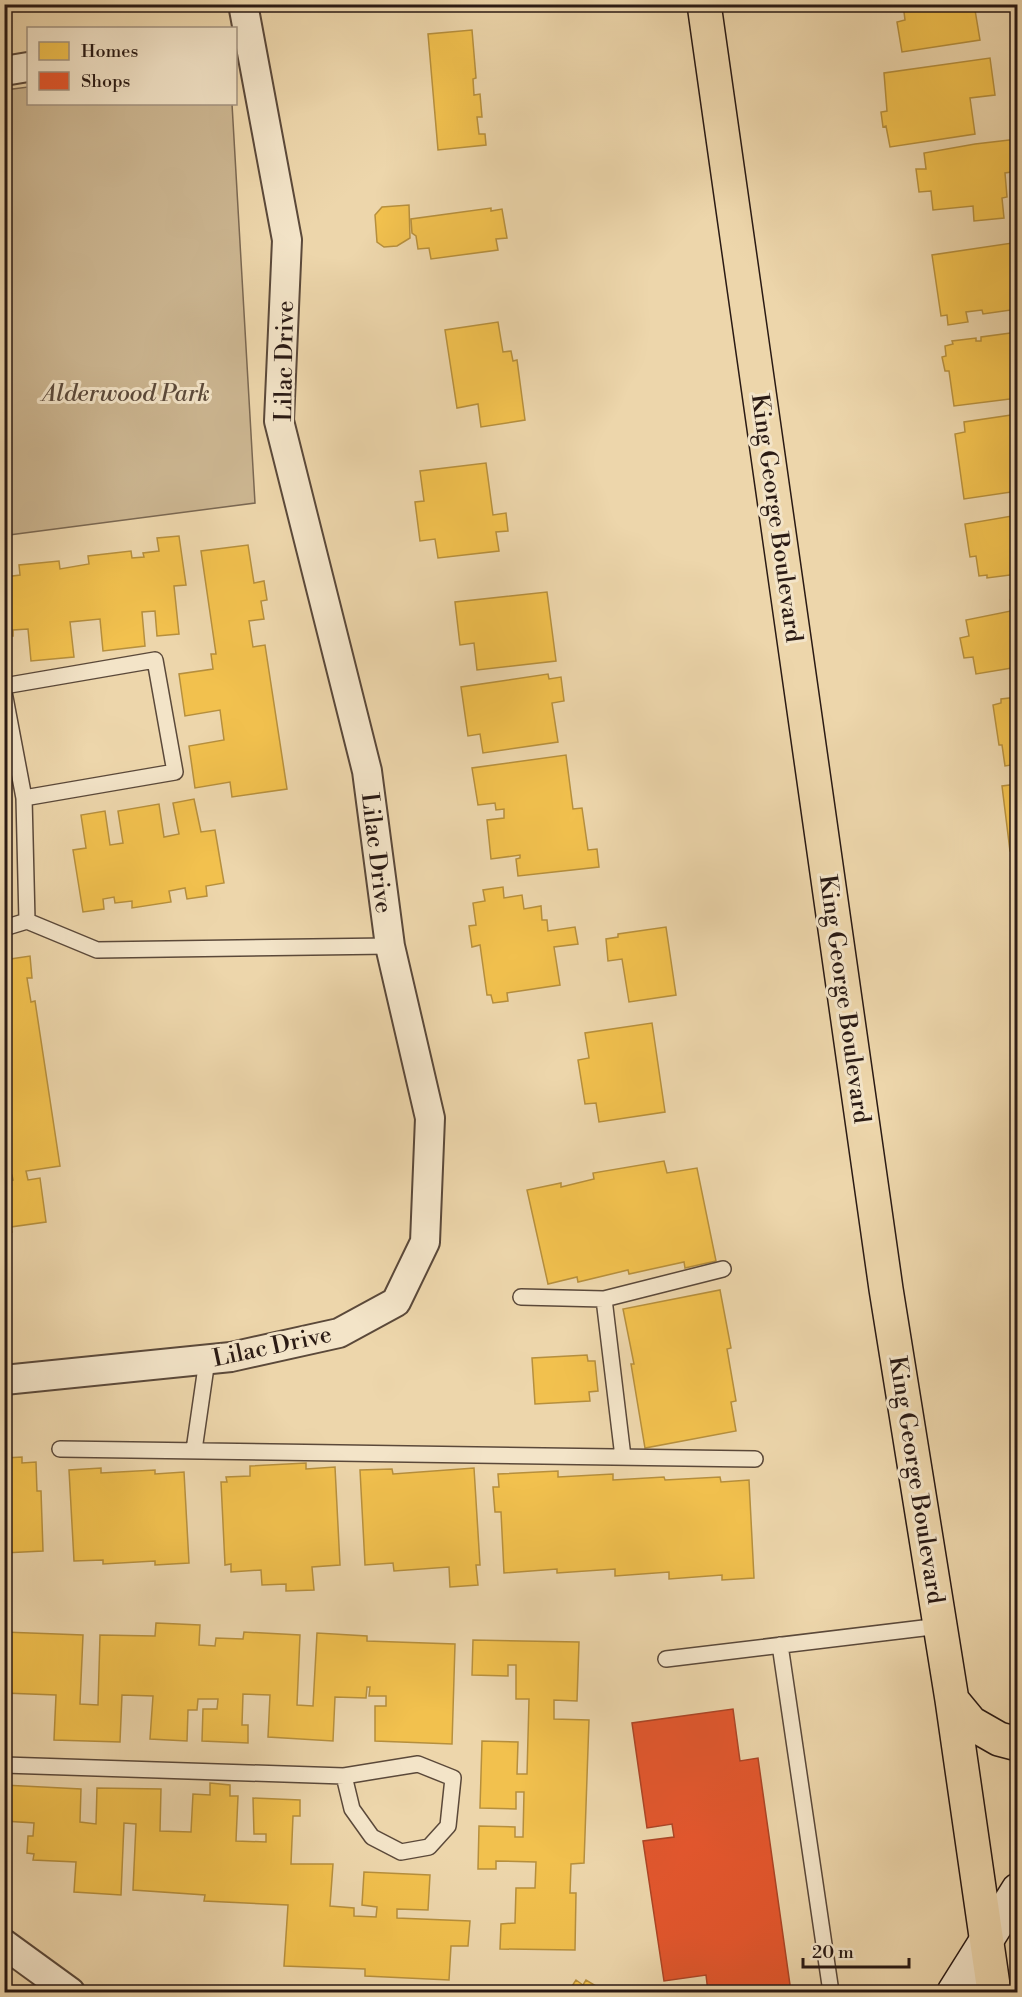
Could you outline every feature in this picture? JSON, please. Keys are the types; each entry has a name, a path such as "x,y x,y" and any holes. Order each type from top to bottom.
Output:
{"main road":[{"name":"King George Boulevard","path":"704,4 883,1266 952,1700 994,1992"},
{"path":"952,1700 971,1723 999,1739 1017,1744"},
{"path":"954,1992 1017,1890"}],"street":[{"name":"Lilac Drive","path":"4,1380 231,1357 339,1333 396,1302 425,1242 430,1118 390,946 367,771 279,421 287,240 242,35 243,4"},
{"path":"4,71 27,67"},
{"path":"4,1944 70,1992"}],"lane":[{"path":"4,686 155,660 175,772 24,798"},
{"path":"4,692 24,798 27,921"},
{"path":"4,928 27,921 97,950 390,946"},
{"path":"521,1297 604,1299 723,1269"},
{"path":"604,1299 622,1457"},
{"path":"194,1450 207,1360"},
{"path":"60,1449 755,1459"},
{"path":"666,1659 940,1626"},
{"path":"780,1645 831,1992"},
{"path":"4,1765 344,1776 418,1764 453,1778 448,1826 429,1847 401,1852 372,1837 352,1809 344,1776"}],"green space":[{"name":"Alderwood Park","path":"27,87 27,105 232,105 255,503 5,537 5,90"}],"building: Homes":[{"path":"903,4 974,4 980,40 902,52 897,22 905,20"},
{"path":"472,30 476,78 473,79 474,95 480,94 482,117 477,117 479,134 485,134 486,145 438,150 428,34"},
{"path":"990,58 995,95 970,98 975,134 890,147 881,112 887,111 884,73"},
{"path":"1018,139 1018,171 1005,173 1007,197 1002,198 1004,218 974,221 973,206 933,210 931,191 919,192 916,169 926,169 924,153"},
{"path":"409,205 410,238 397,246 384,247 377,242 375,215 382,207"},
{"path":"491,208 491,211 502,209 507,238 496,239 498,250 431,259 429,248 418,249 416,236 412,233 411,219"},
{"path":"1012,243 1018,279 1018,309 983,314 982,310 966,312 968,322 948,325 947,315 941,316 932,255"},
{"path":"498,322 503,352 511,351 513,361 517,360 525,420 481,427 478,404 457,408 445,330"},
{"path":"1018,332 1018,398 954,406 949,371 945,371 942,357 946,356 945,346 953,344 952,341 976,338 976,341 981,341 981,337"},
{"path":"1018,414 1018,491 964,499 955,434 965,432 964,422"},
{"path":"486,463 493,515 506,513 508,531 496,532 499,551 438,558 435,539 420,541 415,502 424,501 420,471"},
{"path":"1018,515 1018,574 987,578 987,575 979,576 976,556 970,557 965,524"},
{"path":"179,536 186,585 174,586 179,634 157,636 155,611 142,612 145,646 103,651 100,619 70,622 74,657 31,661 28,629 13,630 13,636 4,636 5,577 20,575 19,565 59,561 60,569 89,564 88,556 131,551 132,558 144,557 143,553 159,551 157,538"},
{"path":"248,545 254,583 264,581 267,600 261,601 264,619 249,621 253,647 265,645 287,789 232,797 230,782 195,788 189,746 224,740 220,710 185,716 179,674 213,669 211,654 216,654 201,551"},
{"path":"547,592 556,661 477,670 474,643 460,645 455,602"},
{"path":"1018,598 1018,667 976,674 973,657 964,658 960,638 969,636 966,620 1011,611 1010,600"},
{"path":"548,674 549,679 561,677 564,701 552,703 558,742 483,753 480,734 468,736 461,687"},
{"path":"1018,697 1018,764 1005,766 1002,745 999,745 993,705 1001,703 1001,699"},
{"path":"566,755 573,809 582,808 588,850 597,849 599,867 518,876 516,859 520,858 520,855 491,859 487,820 504,818 504,809 496,810 495,803 478,805 472,768"},
{"path":"1018,784 1018,850 1010,851 1002,786"},
{"path":"194,799 201,832 215,830 224,883 206,886 207,896 187,899 185,888 169,891 171,902 132,908 132,901 115,903 114,897 103,899 104,909 83,912 73,850 86,848 81,815 105,811 110,845 123,843 118,811 159,804 164,837 179,834 173,803"},
{"path":"8,854 10,876 4,876 4,855"},
{"path":"503,887 504,898 522,895 524,909 541,906 542,920 547,920 548,931 575,927 578,944 554,947 560,985 507,993 508,1001 493,1003 491,995 487,995 480,945 472,947 469,926 476,925 473,903 485,901 483,890"},
{"path":"666,927 676,995 629,1002 622,959 608,961 606,939 618,937 618,934"},
{"path":"30,956 32,978 27,978 31,1002 35,1001 60,1166 26,1171 28,1180 40,1178 46,1222 11,1227 12,1232 4,1233 4,1181 13,1180 12,1175 6,1175 4,1167 4,960"},
{"path":"652,1023 665,1112 599,1122 596,1103 585,1104 578,1060 589,1058 585,1033"},
{"path":"664,1161 667,1173 697,1168 716,1261 685,1268 684,1262 629,1274 628,1270 578,1282 577,1277 548,1284 527,1190 561,1183 561,1187 594,1179 593,1173"},
{"path":"720,1290 731,1348 727,1349 736,1401 731,1402 736,1431 645,1448 631,1364 634,1364 623,1309"},
{"path":"587,1355 588,1361 595,1361 598,1391 589,1392 590,1401 535,1404 532,1358"},
{"path":"22,1457 22,1463 36,1462 37,1491 41,1491 43,1551 4,1553 4,1458"},
{"path":"306,1463 306,1469 335,1467 340,1565 312,1567 314,1590 286,1591 286,1584 262,1585 261,1570 231,1572 231,1564 225,1565 221,1482 227,1482 226,1477 250,1476 250,1466"},
{"path":"101,1468 101,1473 155,1470 155,1474 184,1472 189,1563 155,1565 155,1561 103,1564 103,1560 74,1561 69,1470"},
{"path":"474,1468 480,1565 476,1565 478,1585 450,1587 449,1567 394,1571 393,1563 365,1565 360,1470 392,1469 393,1474"},
{"path":"558,1471 558,1477 613,1474 613,1480 720,1477 721,1482 749,1480 754,1578 722,1580 722,1575 669,1579 669,1572 615,1576 615,1569 557,1573 557,1569 504,1573 501,1512 495,1512 493,1487 499,1487 498,1474"},
{"path":"156,1623 200,1625 199,1645 215,1646 216,1638 243,1639 244,1632 300,1635 297,1705 313,1706 317,1633 367,1636 367,1641 455,1644 452,1744 375,1741 375,1706 386,1706 386,1696 369,1696 370,1687 367,1687 366,1698 335,1697 333,1741 268,1737 270,1695 243,1694 242,1725 248,1725 248,1743 202,1741 203,1709 217,1709 218,1699 198,1699 197,1710 188,1710 187,1741 150,1739 153,1696 122,1695 120,1742 54,1740 56,1695 4,1693 4,1632 83,1635 80,1704 98,1705 100,1635 155,1636"},
{"path":"473,1640 579,1642 577,1701 554,1700 554,1719 589,1720 584,1863 571,1864 570,1893 576,1893 575,1950 500,1949 501,1924 515,1923 516,1888 535,1888 536,1862 496,1861 496,1869 478,1869 479,1826 515,1827 515,1837 523,1837 524,1792 516,1792 516,1809 480,1808 482,1741 518,1742 517,1774 527,1774 529,1699 516,1699 516,1665 508,1665 508,1676 472,1675"},
{"path":"210,1783 230,1785 230,1796 238,1796 236,1841 266,1842 266,1834 254,1834 253,1798 300,1800 300,1816 293,1816 291,1864 333,1864 330,1906 354,1908 354,1916 376,1917 377,1907 362,1905 364,1872 430,1875 428,1910 397,1909 397,1918 470,1921 468,1946 451,1946 449,1980 365,1976 365,1969 284,1966 288,1905 204,1901 205,1895 133,1890 136,1824 124,1823 121,1895 74,1892 76,1862 33,1860 34,1854 27,1853 28,1836 33,1836 34,1823 4,1821 4,1785 81,1789 80,1822 96,1824 97,1788 161,1789 160,1831 191,1832 193,1794 210,1795"},
{"path":"576,1980 583,1985 586,1980 606,1992 568,1992"}],"building: Shops":[{"path":"733,1709 740,1761 758,1758 791,1992 708,1992 706,1975 664,1981 643,1841 674,1837 672,1824 647,1828 632,1723"}]}
